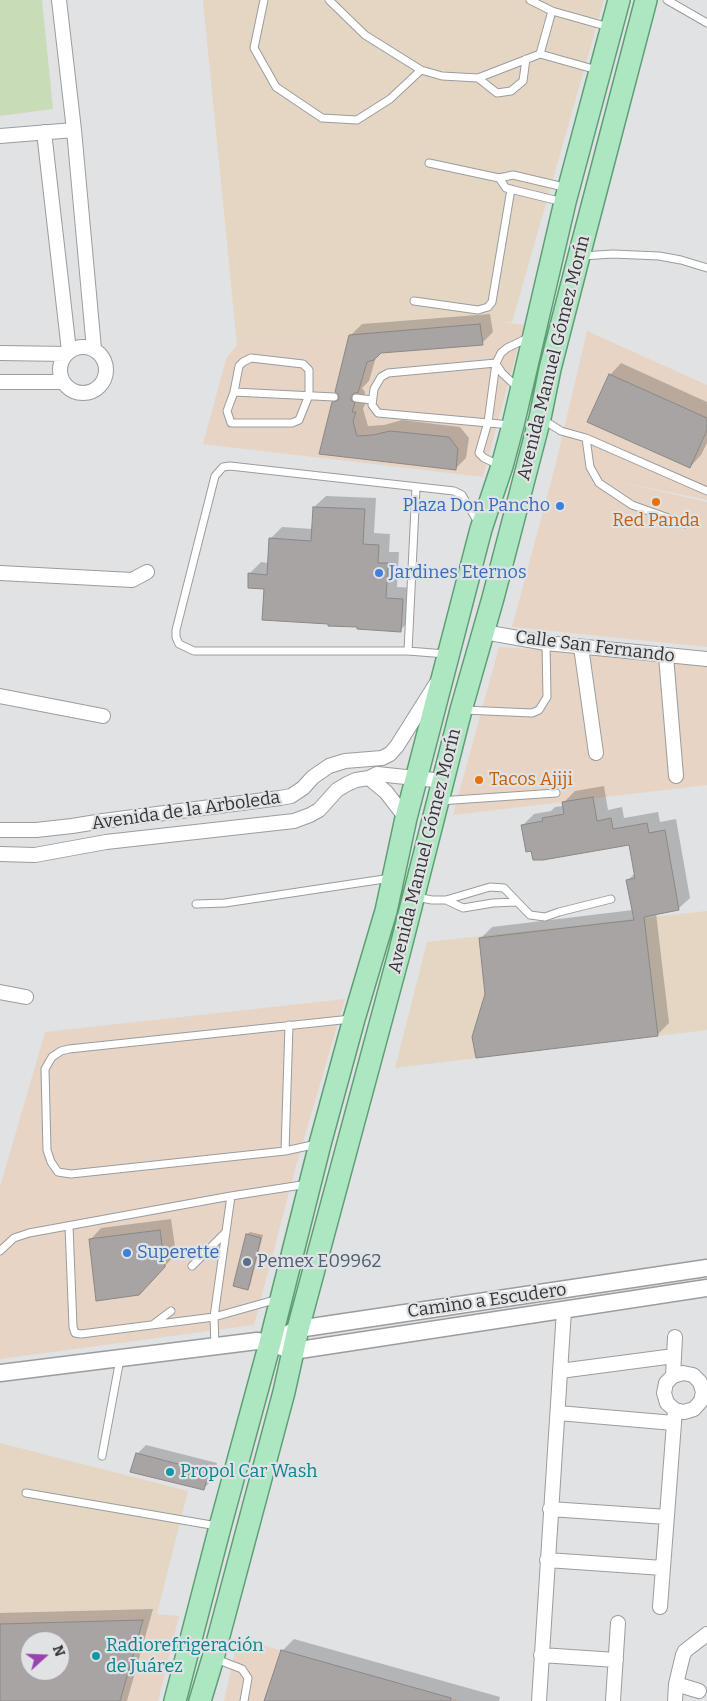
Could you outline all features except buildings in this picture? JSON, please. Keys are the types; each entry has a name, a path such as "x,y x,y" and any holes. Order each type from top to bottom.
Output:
{"main road":[{"name":"Avenida Manuel Gómez Morín","path":"175,1701 282,1298 320,1144 386,911 406,818 482,528 513,425 568,195 619,0"},
{"name":"Avenida Manuel Gómez Morín","path":"200,1701 213,1658 414,896 461,710 484,632 646,0"}],"street":[{"path":"58,0 74,130 94,350"},
{"path":"0,136 74,130"},
{"path":"0,353 67,352 81,346 94,350 104,361 106,368 105,376 97,388 90,392 82,393 74,391 63,382 60,375 62,360 67,352 44,132"},
{"path":"0,382 63,382"},
{"path":"0,573 132,580 147,572"},
{"name":"Calle San Fernando","path":"484,632 546,643 707,659"},
{"path":"581,647 596,753"},
{"path":"666,656 676,776"},
{"path":"406,818 373,776 397,746 446,664"},
{"path":"0,696 103,716"},
{"name":"Avenida de la Arboleda","path":"0,830 36,830 291,796 329,766 345,761 382,758 390,754"},
{"name":"Avenida de la Arboleda","path":"0,854 35,854 106,842 294,821 319,810 337,790 347,784 373,776 444,781"},
{"path":"257,802 260,824"},
{"path":"86,824 86,846"},
{"path":"0,992 26,998"},
{"name":"Camino a Escudero","path":"270,1343 298,1330 707,1268"},
{"name":"Camino a Escudero","path":"0,1373 257,1341 270,1343 293,1351 707,1288"},
{"path":"553,1701 539,1701 564,1310"},
{"path":"673,1376 675,1337"},
{"path":"560,1371 674,1356"},
{"path":"558,1413 674,1416 694,1409 704,1402 704,1382 693,1375 683,1373 673,1376 666,1383 664,1393 674,1416 660,1607"},
{"path":"550,1509 667,1516"},
{"path":"547,1560 663,1568"},
{"path":"613,1701 618,1623"},
{"path":"675,1701 680,1662 685,1651 707,1634"},
{"path":"541,1656 616,1660"},
{"path":"676,1684 701,1692"}],"lane":[{"path":"264,0 254,48 276,87 322,118 356,120 390,99 421,70"},
{"path":"330,0 365,35 421,70 442,76 478,78 540,54 601,71"},
{"path":"530,0 552,11 611,28"},
{"path":"667,0 707,23"},
{"path":"540,54 552,11"},
{"path":"478,78 497,93 510,91 523,81 526,59"},
{"path":"429,163 499,178 513,175 568,195"},
{"path":"499,178 506,188 568,195"},
{"path":"414,300 478,310 488,307 492,302 511,189"},
{"path":"579,256 613,254 659,256 707,268"},
{"path":"502,466 484,458 479,453 488,422 496,363 501,353 507,348 535,335"},
{"path":"251,358 302,364 309,370 310,374 309,395 301,418 296,422 231,423 227,411 234,392 239,366 242,362 251,358"},
{"path":"496,363 502,373 521,390"},
{"path":"496,363 388,373 381,378 374,389 372,405 378,412 513,425"},
{"path":"234,392 334,397"},
{"path":"356,398 372,400"},
{"path":"540,418 561,431 586,438 707,491"},
{"path":"586,438 590,467 599,483 632,505 685,524"},
{"path":"446,664 408,651 194,651 179,644 176,630 215,476 223,467 230,466 458,492 462,495 482,528"},
{"path":"408,651 416,487"},
{"path":"461,710 532,713 539,710 547,697 546,643"},
{"path":"439,801 556,793"},
{"path":"196,904 225,903 394,877"},
{"path":"414,896 432,900 446,900 490,887 504,888 530,915 545,917 611,899"},
{"path":"446,900 464,908 516,902"},
{"path":"320,1144 284,1151 71,1174 58,1172 51,1162 47,1150 45,1069 52,1057 61,1051 69,1049 354,1019"},
{"path":"284,1151 289,1025"},
{"path":"0,1251 14,1238 21,1236 231,1196 311,1184"},
{"path":"215,1347 214,1316 231,1196"},
{"path":"69,1226 73,1327 75,1333 81,1334 214,1316 282,1298"},
{"path":"192,1266 226,1231"},
{"path":"153,1325 171,1312"},
{"path":"102,1456 120,1359"},
{"path":"26,1493 220,1527"},
{"path":"213,1658 242,1669 248,1678 244,1701"}],"shaded area":[{"path":"203,0 604,0 512,322 237,345"},
{"path":"501,322 524,325 483,477 203,444 226,359 237,345 351,333"},
{"path":"587,331 707,385 707,500 615,481 707,502 707,647 512,627 555,467"},
{"path":"499,647 573,652 707,666 707,785 453,815"},
{"path":"707,911 707,1030 395,1068 427,942"},
{"path":"345,999 296,1166 254,1325 0,1359 0,1187 45,1032"},
{"path":"0,1443 188,1491 157,1614 0,1617"},
{"name":"Radiorefrigeración de Juárez","path":"157,1614 179,1616 158,1701 0,1701 0,1617"},
{"name":"Radiorefrigeración de Juárez","path":"238,1638 348,1670 462,1701 224,1701"}],"green space":[{"path":"0,0 42,0 53,109 0,116"}],"place":[{"name":"Red Panda","path":"656,502"},
{"name":"Plaza Don Pancho","path":"560,506"},
{"name":"Jardines Eternos","path":"379,573"},
{"name":"Tacos Ajiji","path":"479,780"},
{"name":"Superette","path":"127,1253"},
{"name":"Pemex E09962","path":"247,1262"},
{"name":"Propol Car Wash","path":"170,1472"},
{"name":"Radiorefrigeración de Juárez","path":"96,1656"}]}
